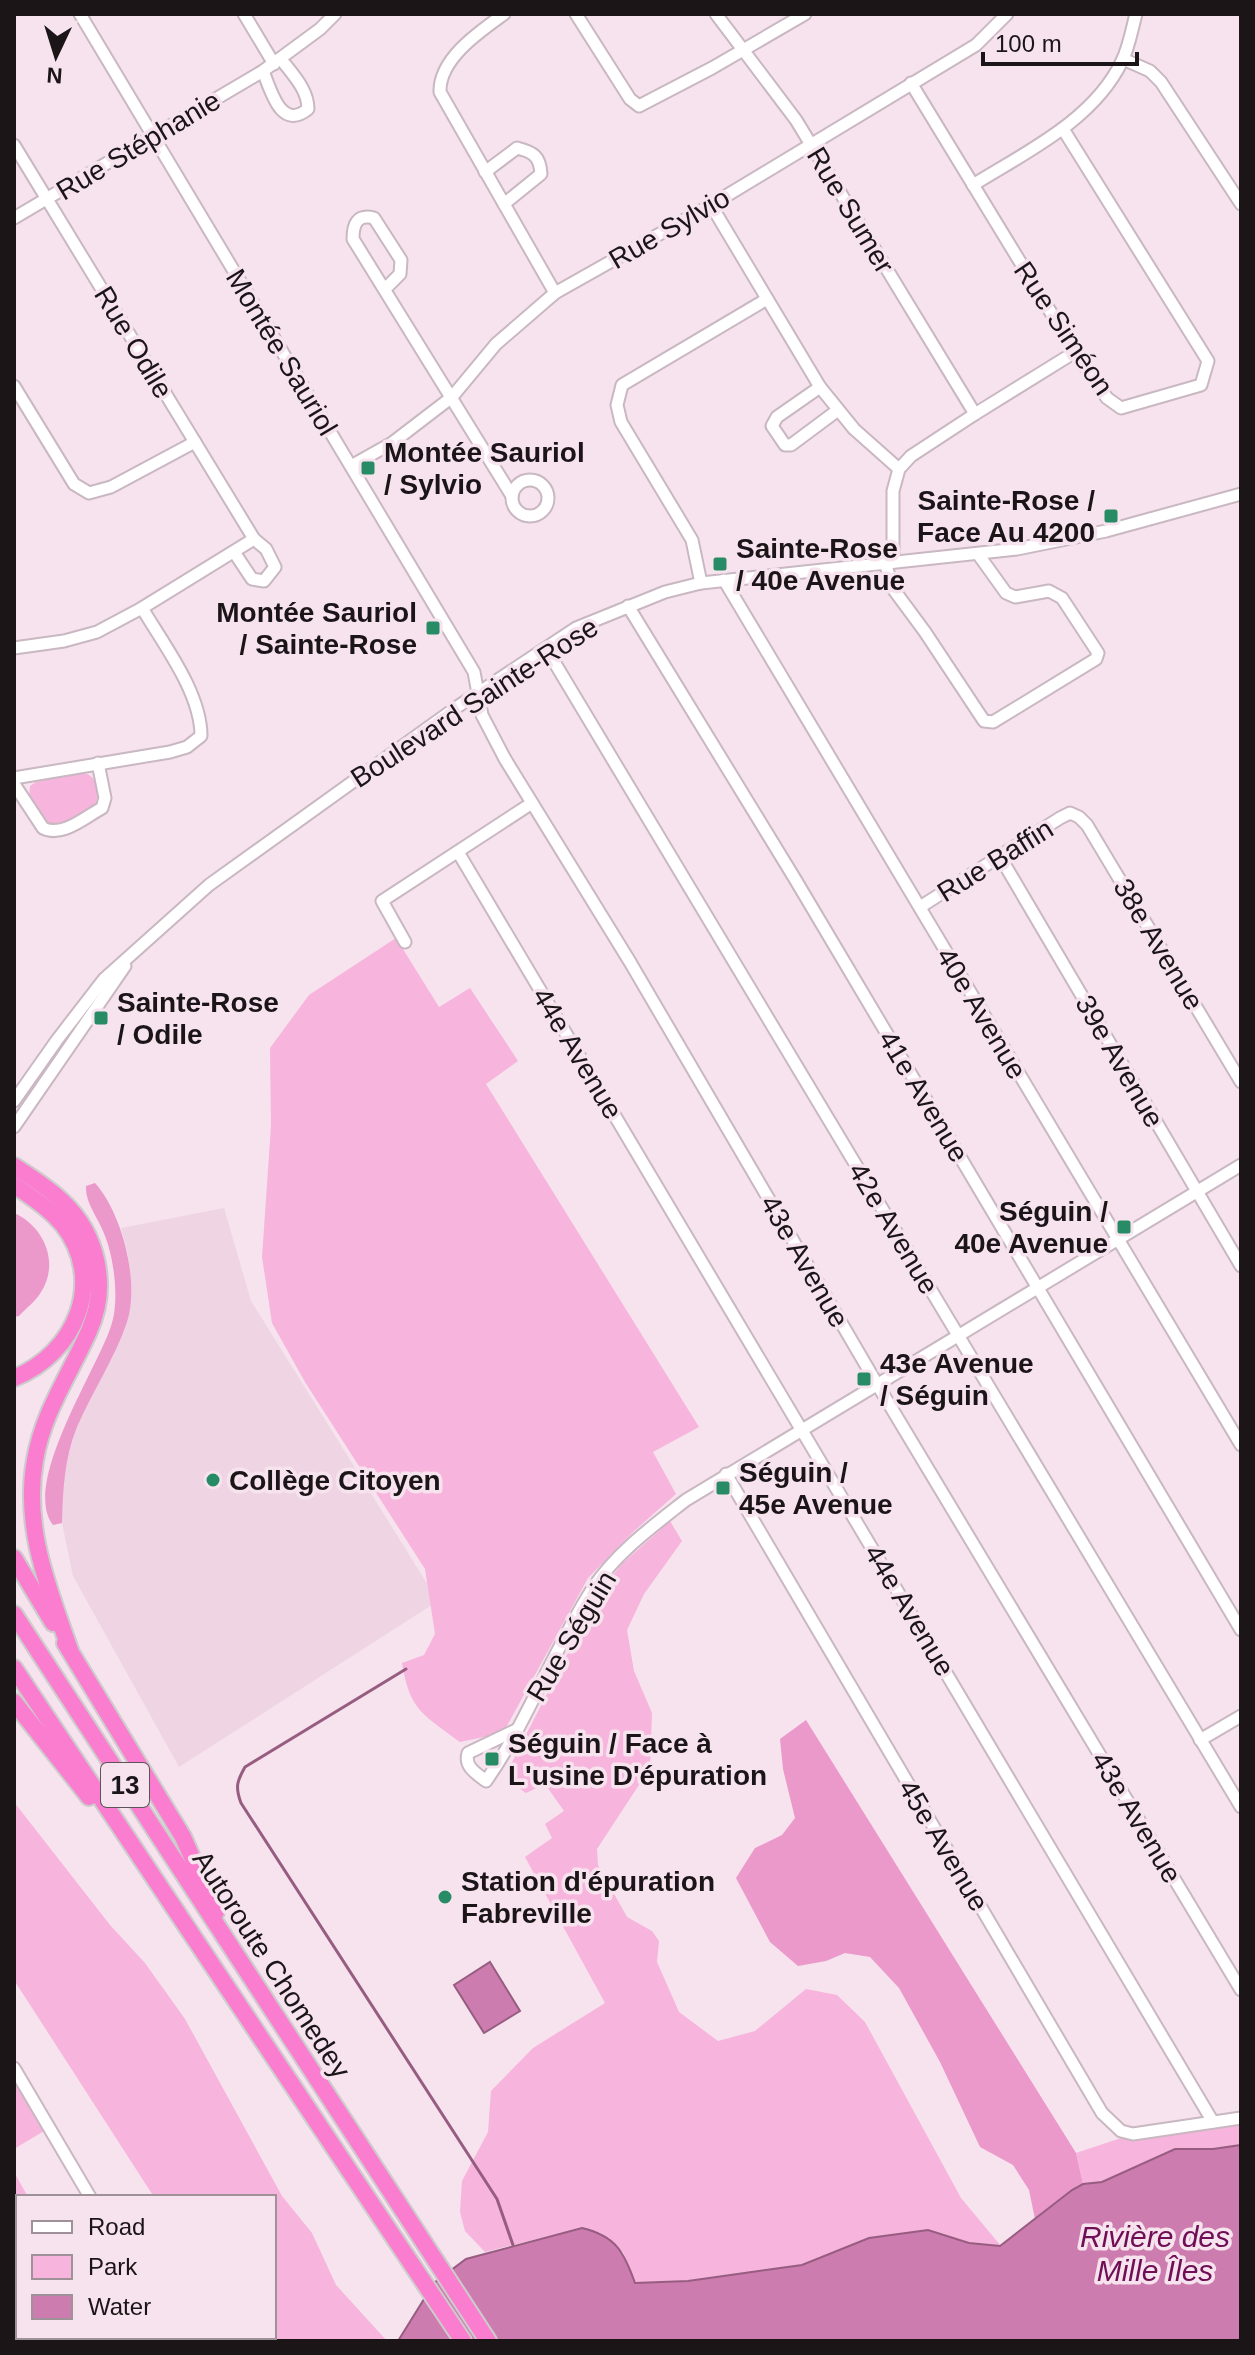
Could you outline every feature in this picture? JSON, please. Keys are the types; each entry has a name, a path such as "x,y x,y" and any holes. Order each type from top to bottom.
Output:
{"highway":[{"path":"14,1166 56,1195 76,1216 88,1236 99,1270 99,1298 94,1319 48,1412 37,1448 32,1486 32,1521 38,1557 70,1650"},
{"path":"14,1378 45,1362 60,1347 76,1318 82,1290 77,1252 64,1226 44,1206 15,1187"},
{"path":"14,1558 183,1837 237,1957"},
{"name":"Autoroute Chomedey","path":"14,1614 488,2341"},
{"name":"Autoroute Chomedey","path":"14,1668 463,2341"},
{"path":"14,1702 164,1893"}],"street":[{"name":"Montée Sauriol","path":"80,14 474,672 478,692"},
{"path":"244,14 277,62 303,89 308,109 291,117 285,115 263,71"},
{"name":"Rue Stéphanie","path":"14,218 263,71 335,14"},
{"path":"504,14 480,31 443,70 439,80 440,92 555,293"},
{"path":"576,14 630,99 639,106 805,14"},
{"name":"Rue Sumer","path":"716,14 796,120 975,414"},
{"name":"Rue Sylvio","path":"351,466 392,443 452,397 496,344 555,293 711,205 976,45 1007,14"},
{"path":"973,185 1063,129 1107,87 1123,59 1136,14"},
{"path":"1123,59 1150,71 1161,82 1241,204"},
{"name":"Rue Siméon","path":"911,83 1075,352 1107,398 1121,408 1201,385 1208,361 1063,129"},
{"name":"Rue Odile","path":"14,145 254,539 266,549 275,567 264,581 252,579 234,552"},
{"path":"485,172 517,148 532,151 540,161 541,174 504,204"},
{"path":"711,205 820,387 854,429 899,469"},
{"path":"386,288 400,274 401,260 374,218 366,216 357,219 353,225 353,239 512,496"},
{"path":"701,583 692,540 621,422 617,405 622,385 767,299"},
{"path":"978,554 1006,593 1015,597 1049,591 1062,598 1098,653 1096,659 993,722 984,721 894,590 889,562 893,491 899,469 911,456 1075,352"},
{"path":"14,386 74,484 89,493 111,487 195,442"},
{"path":"820,387 777,417 772,426 785,445 791,445 838,410"},
{"name":"Boulevard Sainte-Rose","path":"14,1101 94,991 172,915 209,885 478,692 576,628 665,592 701,583 1017,549 1106,531 1241,494"},
{"path":"14,648 64,641 97,632 254,539"},
{"name":"40e Avenue","path":"724,580 1241,1445"},
{"name":"41e Avenue","path":"628,606 804,893 1241,1630"},
{"path":"98,763 105,798 102,808 60,831 51,832 43,828 14,781 98,763 170,752 187,747 201,736 201,718 193,697 142,608"},
{"name":"42e Avenue","path":"544,650 556,665 1241,1807"},
{"name":"43e Avenue","path":"478,692 482,715 532,803 630,962 877,1384 1241,1990"},
{"path":"405,942 382,901 532,803"},
{"name":"Rue Baffin","path":"920,907 1070,813"},
{"name":"38e Avenue","path":"1070,813 1087,825 1241,1082"},
{"name":"44e Avenue","path":"458,852 1213,2122"},
{"name":"39e Avenue","path":"999,855 1241,1266"},
{"name":"Boulevard Sainte-Rose","path":"14,1127 135,952"},
{"name":"Rue Séguin","path":"516,1730 468,1753 472,1770 486,1781 516,1730 594,1587 659,1521 726,1474 1241,1165"},
{"name":"45e Avenue","path":"726,1474 1102,2113 1121,2131 1133,2134 1213,2122"},
{"path":"1200,1740 1241,1716"},
{"path":"14,2068 89,2195"},
{"path":"1213,2122 1241,2118"}],"shaded area":[{"path":"95,1183 113,1212 126,1249 130,1268 130,1306 122,1335 73,1439 65,1475 62,1523 53,1525 46,1506 47,1483 54,1456 114,1316 115,1291 110,1252 86,1192 86,1186"},
{"name":"Collège Citoyen","path":"224,1208 251,1301 438,1601 179,1767 73,1576 62,1523 63,1470 76,1429 130,1294 128,1255 121,1228"},
{"path":"14,1213 25,1219 41,1236 49,1258 49,1269 47,1281 39,1295 19,1316 14,1317"},
{"path":"806,1720 1076,2153 1083,2184 1035,2219 1029,2190 1013,2165 980,2147 940,2062 899,1988 870,1957 845,1953 826,1961 798,1966 770,1942 736,1878 755,1848 782,1835 795,1818 783,1769 780,1739"}],"green space":[{"path":"82,773 92,777 97,785 94,806 58,826 46,824 29,798 30,786 36,782"},
{"path":"396,938 439,1007 470,988 518,1061 486,1084 699,1427 653,1452 676,1494 588,1578 503,1733 460,1742 420,1710 405,1679 402,1663 424,1655 435,1634 425,1569 305,1382 272,1323 262,1257 271,1126 270,1048 309,995"},
{"path":"670,1521 682,1541 644,1594 627,1630 634,1671 652,1713 650,1768 597,1849 598,1865 627,1917 652,1931 659,1941 657,1962 679,2012 718,2041 755,2031 806,1989 837,1995 865,2022 961,2198 1001,2246 969,2243 928,2230 869,2238 802,2265 688,2281 635,2283 623,2252 582,2228 485,2252 465,2231 460,2212 462,2181 488,2132 491,2091 533,2048 605,2003 525,1857 552,1838 545,1824 564,1811 545,1784 526,1793 513,1784 507,1772 599,1592 623,1563"},
{"path":"14,1802 110,1925 145,1963 185,2019 282,2196 312,2233 336,2285 387,2341 247,2341 246,2339 276,2339 276,2195 153,2195 14,1980"},
{"path":"14,2065 49,2128 14,2149"},
{"path":"1241,2118 1241,2145 1175,2150 1102,2183 1083,2184 1076,2153 1133,2134"},
{"path":"14,2172 27,2195 16,2195 16,2339 44,2339 14,2341"}],"water":[{"path":"490,1962 520,2011 484,2033 454,1985"},
{"name":"Rivière des Mille Îles","path":"1241,2145 1241,2341 398,2341 434,2283 466,2259 582,2228 594,2231 617,2247 635,2283 688,2281 802,2265 869,2238 928,2230 969,2243 1000,2246 1083,2184 1102,2182 1175,2149"}],"waterway":[{"path":"406,1669 245,1767 239,1780 238,1793 241,1803 497,2199 513,2245"}],"place":[{"name":"Montée Sauriol / Sylvio","path":"368,468"},
{"name":"Sainte-Rose / Face Au 4200","path":"1111,516"},
{"name":"Sainte-Rose / 40e Avenue","path":"720,564"},
{"name":"Montée Sauriol / Sainte-Rose","path":"433,628"},
{"name":"Sainte-Rose / Odile","path":"101,1018"},
{"name":"Séguin / 40e Avenue","path":"1124,1227"},
{"name":"43e Avenue / Séguin","path":"864,1379"},
{"name":"Collège Citoyen","path":"213,1480"},
{"name":"Séguin / 45e Avenue","path":"723,1488"},
{"name":"Séguin / Face à L'usine D'épuration","path":"492,1759"},
{"name":"Station d'épuration Fabreville","path":"445,1897"}]}
